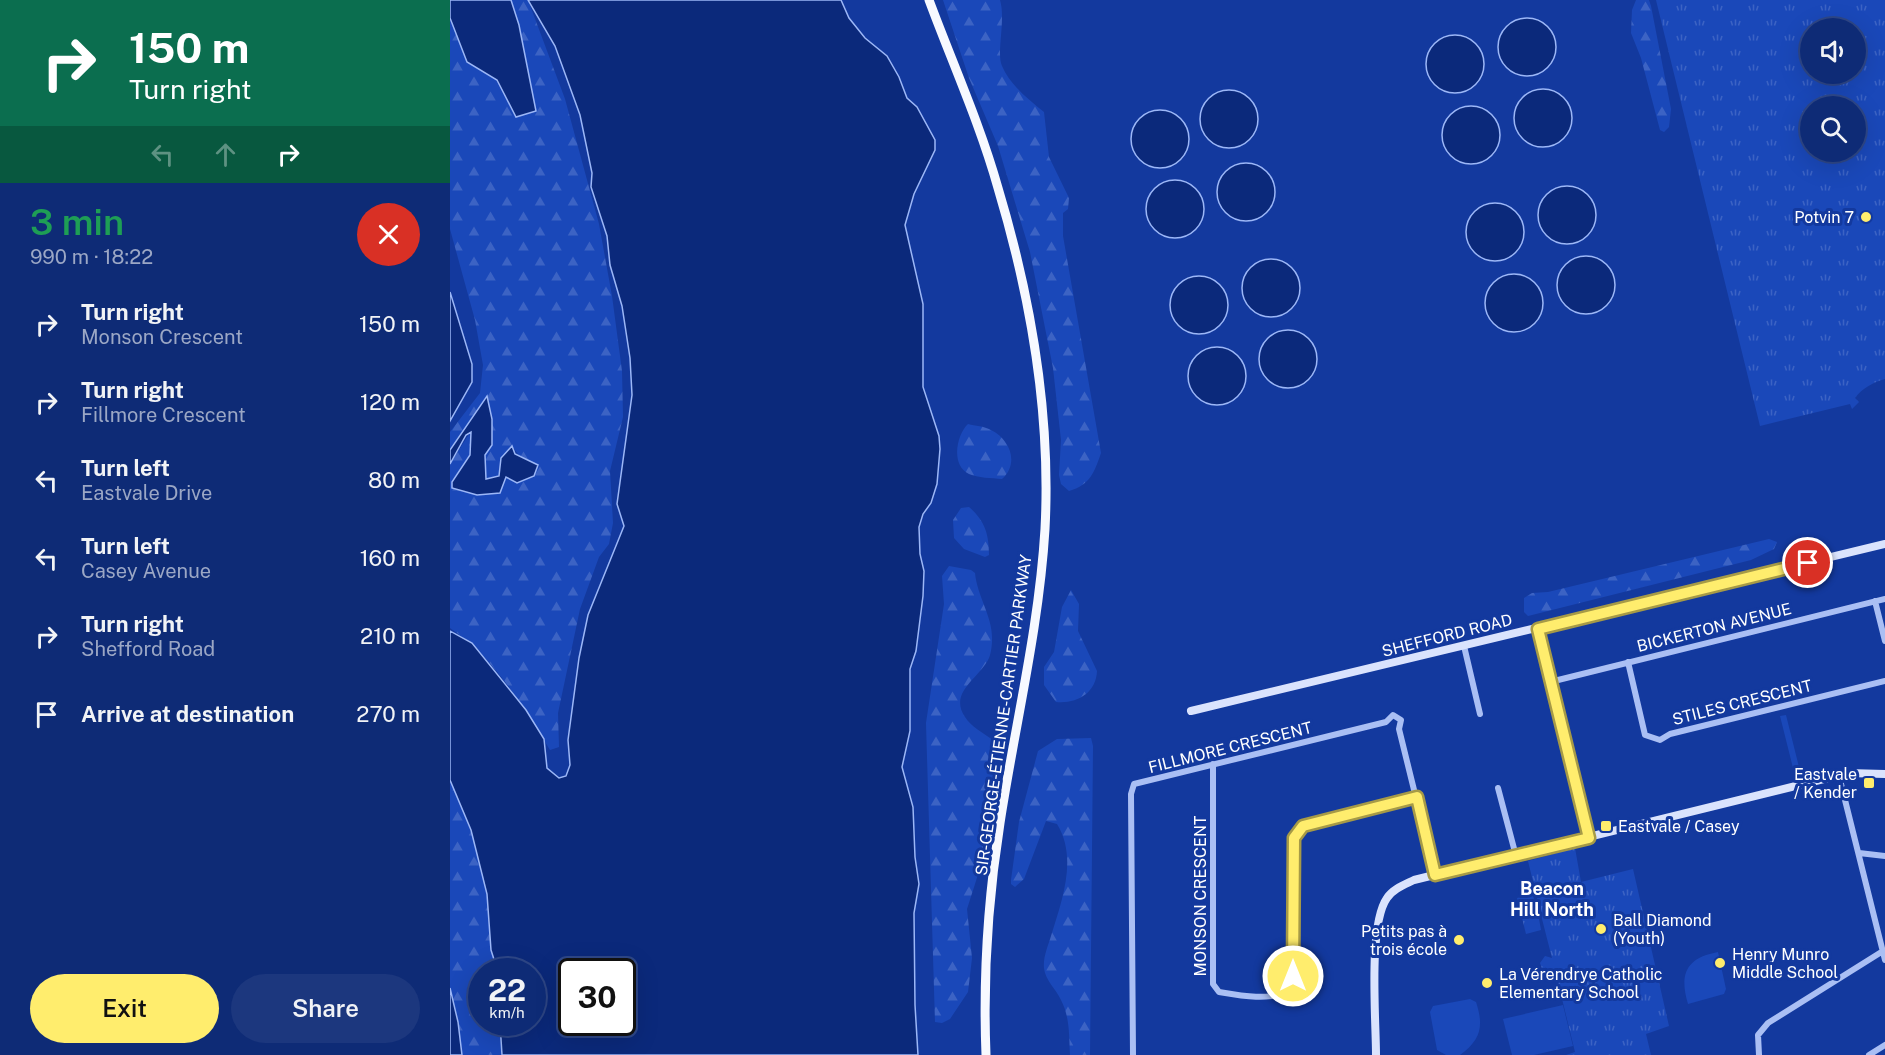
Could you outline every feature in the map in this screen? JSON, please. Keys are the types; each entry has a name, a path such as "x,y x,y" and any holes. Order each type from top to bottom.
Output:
{"main road":[{"name":"SIR-GEORGE-ÉTIENNE-CARTIER PARKWAY","path":"929,0 998,185 1022,273 1038,367 1042,414 1045,509 1039,600 999,825 989,920 985,1014 986,1055"}],"street":[{"name":"SHEFFORD ROAD","path":"1191,711 1885,544"},
{"name":"BICKERTON AVENUE","path":"1550,682 1885,599"},
{"path":"1875,601 1885,641"},
{"path":"1538,629 1589,838"},
{"path":"1464,646 1480,714"},
{"name":"STILES CRESCENT","path":"1628,662 1645,735 1660,740 1670,734 1885,681"},
{"name":"FILLMORE CRESCENT","path":"1132,1055 1131,794 1134,784 1386,722 1393,715 1401,720 1399,729 1435,875"},
{"name":"MONSON CRESCENT","path":"1213,764 1213,984 1219,992 1231,994 1276,997 1289,991 1293,976 1294,838 1303,826 1417,797"},
{"path":"1376,1055 1376,926 1380,910 1387,897 1400,887 1435,875 1839,776 1858,772 1885,774"},
{"path":"1839,776 1885,960"},
{"path":"1498,788 1516,856"},
{"path":"1858,853 1885,856"},
{"path":"1759,1055 1758,1035 1768,1023 1883,951"},
{"path":"1869,1055 1885,1045"}],"green space":[{"path":"511,0 528,0 565,99 599,224 622,371 623,417 610,471 613,523 609,544 599,557 580,609 558,713 559,747 550,750 518,699 493,667 466,640 450,628 450,464 471,431 470,455 452,482 453,488 506,477 517,483 534,476 512,446 501,458 499,476 486,479 485,455 492,445 492,419 475,413 450,450 450,432 480,393 483,365 475,320 450,229 450,18 467,62 497,80 515,116 536,111 519,26"},
{"path":"943,0 1000,0 1002,17 1000,60 1002,66 1015,86 1044,112 1049,157 1069,198 1068,209 1063,213 1063,236 1101,453 1087,482 1069,491 1061,484 1059,475 1061,440 1053,368 1030,252 998,146 969,78"},
{"path":"1636,0 1649,0 1651,6 1671,109 1669,127 1664,132 1660,130 1641,58 1631,33 1632,10"},
{"path":"1656,0 1885,0 1885,379 1861,391 1855,398 1859,402 1852,409 1850,404 1760,426"},
{"path":"968,424 991,430 998,434 1008,446 1010,466 1002,479 969,474 959,464 958,442"},
{"path":"969,507 979,517 987,534 989,555 985,557 964,549 954,538 953,520 961,508"},
{"path":"1769,539 1777,542 1774,549 1751,560 1528,616 1524,612 1524,598 1532,593 1548,592"},
{"path":"949,566 971,570 975,573 992,631 989,658 967,686 960,700 967,720 993,740 998,776 990,800 982,862 967,909 972,958 968,992 950,1019 942,1023 935,1022 926,723 944,604 942,576"},
{"path":"1071,590 1079,604 1078,631 1097,671 1096,679 1084,696 1071,701 1056,702 1044,685 1044,667 1054,652 1062,607"},
{"path":"1786,715 1801,775 1795,776 1780,716"},
{"path":"1091,738 1093,746 1090,1055 1070,1055 1064,1006 1046,977 1044,968 1045,956 1060,908 1066,879 1066,851 1057,824 1046,821 1024,879 1015,887 1011,884 1011,880 1019,822 1038,751 1057,739"},
{"path":"450,780 481,865 494,958 468,958 468,1036 501,1036 502,1055 462,1055 458,1022 450,988"},
{"path":"1575,848 1581,882 1633,869 1669,1026 1646,1034 1651,1055 1566,1055 1575,1052 1555,970 1544,974 1540,963 1545,956 1552,958 1541,915 1539,919 1541,930 1526,934 1517,898 1533,895 1535,904 1539,906 1528,861"},
{"path":"1718,952 1726,989 1724,994 1688,1004 1684,984 1688,969 1699,958"},
{"path":"1470,999 1476,1002 1480,1018 1479,1032 1472,1044 1460,1055 1446,1055 1437,1050 1430,1012 1433,1006"},
{"path":"1563,1005 1573,1046 1534,1055 1512,1055 1503,1019"}],"shaded area":[{"path":"450,0 511,0 519,25 536,111 516,117 497,80 467,62 450,18"},
{"path":"528,0 841,0 849,18 865,38 887,56 899,77 907,98 917,107 935,140 935,150 914,194 905,225 923,304 923,387 939,436 940,449 937,484 931,503 923,514 919,527 920,554 924,571 923,596 916,651 910,669 910,731 902,767 913,807 915,857 919,884 914,913 918,1055 502,1055 501,1036 546,1036 546,958 494,958 491,950 487,894 471,830 450,780 450,631 472,643 526,710 544,739 547,768 559,778 566,776 570,765 568,740 579,658 588,615 624,526 617,504 632,395 630,358 622,306 610,265 607,236 591,187 592,173 580,115 555,46"},
{"path":"1527,18 1543,23 1551,31 1556,47 1551,63 1543,71 1527,76 1511,71 1503,63 1498,47 1503,31 1511,23"},
{"path":"1455,35 1471,40 1479,48 1484,64 1479,80 1471,88 1455,93 1439,88 1431,80 1426,64 1431,48 1439,40"},
{"path":"1543,89 1559,94 1567,102 1572,118 1567,134 1559,142 1543,147 1527,142 1519,134 1514,118 1519,102 1527,94"},
{"path":"1229,90 1245,95 1253,103 1258,119 1253,135 1245,143 1229,148 1213,143 1205,135 1200,119 1205,103 1213,95"},
{"path":"1471,106 1487,111 1495,119 1500,135 1495,151 1487,159 1471,164 1455,159 1447,151 1442,135 1447,119 1455,111"},
{"path":"1160,110 1176,115 1184,123 1189,139 1184,155 1176,163 1160,168 1144,163 1136,155 1131,139 1136,123 1144,115"},
{"path":"1246,163 1262,168 1270,176 1275,192 1270,208 1262,216 1246,221 1230,216 1222,208 1217,192 1222,176 1230,168"},
{"path":"1175,180 1191,185 1199,193 1204,209 1199,225 1191,233 1175,238 1159,233 1151,225 1146,209 1151,193 1159,185"},
{"path":"1567,186 1583,191 1591,199 1596,215 1591,231 1583,239 1567,244 1551,239 1543,231 1538,215 1543,199 1551,191"},
{"path":"1495,203 1511,208 1519,216 1524,232 1519,248 1511,256 1495,261 1479,256 1471,248 1466,232 1471,216 1479,208"},
{"path":"1586,256 1602,261 1610,269 1615,285 1610,301 1602,309 1586,314 1570,309 1562,301 1557,285 1562,269 1570,261"},
{"path":"1271,259 1287,264 1295,272 1300,288 1295,304 1287,312 1271,317 1255,312 1247,304 1242,288 1247,272 1255,264"},
{"path":"1514,274 1530,279 1538,287 1543,303 1538,319 1530,327 1514,332 1498,327 1490,319 1485,303 1490,287 1498,279"},
{"path":"1199,276 1215,281 1223,289 1228,305 1223,321 1215,329 1199,334 1183,329 1175,321 1170,305 1175,289 1183,281"},
{"path":"450,292 472,364 472,382 450,421"},
{"path":"1288,330 1304,335 1312,343 1317,359 1312,375 1304,383 1288,388 1272,383 1264,375 1259,359 1264,343 1272,335"},
{"path":"1217,347 1233,352 1241,360 1246,376 1241,392 1233,400 1217,405 1201,400 1193,392 1188,376 1193,360 1201,352"},
{"path":"487,396 492,419 492,445 485,455 486,479 499,476 501,458 512,446 515,454 538,465 534,476 517,483 506,477 500,493 477,495 452,488 452,482 470,455 471,432 466,435 450,464 450,450"},
{"path":"450,988 458,1022 462,1055 450,1055"}],"place":[{"name":"Potvin 7","path":"1866,217"},
{"name":"Eastvale / Kender","path":"1869,783"},
{"name":"Eastvale / Casey","path":"1606,826"},
{"name":"Ball Diamond (Youth)","path":"1601,929"},
{"name":"Petits pas à trois école","path":"1459,940"},
{"name":"Henry Munro Middle School","path":"1720,963"},
{"name":"La Vérendrye Catholic Elementary School","path":"1487,983"}],"district":[{"name":"Beacon Hill North","path":"1552,899"}],"route":[{"path":"1293,976 1294,838 1303,826 1417,797 1435,875 1589,838 1538,629 1808,563"}]}
